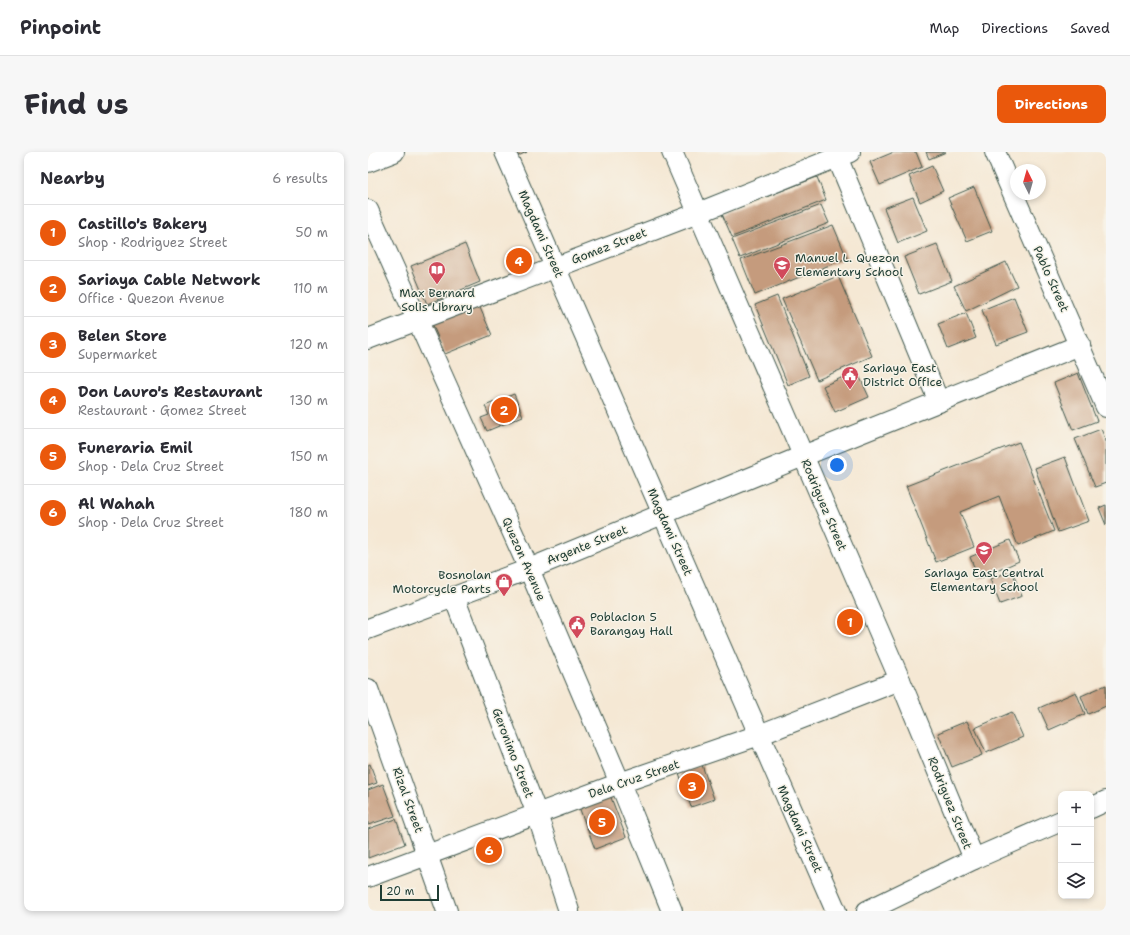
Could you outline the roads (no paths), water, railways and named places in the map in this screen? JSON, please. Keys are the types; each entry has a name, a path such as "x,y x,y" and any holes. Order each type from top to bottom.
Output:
{"street":[{"path":"368,162 394,152"},
{"name":"Magdami Street","path":"505,152 836,911"},
{"name":"Rodriguez Street","path":"672,152 900,680 974,859"},
{"path":"841,154 939,402"},
{"name":"Gomez Street","path":"368,339 698,213 841,154"},
{"name":"Pablo Street","path":"1000,154 1106,407"},
{"name":"Quezon Avenue","path":"368,210 529,569 620,783 672,911"},
{"name":"Argente Street","path":"368,629 529,569 803,456 1080,345"},
{"name":"Geronimo Street","path":"454,597 537,814 569,911"},
{"name":"Dela Cruz Street","path":"368,877 620,783 759,735 900,680"},
{"name":"Rizal Street","path":"368,689 428,854 447,911"},
{"path":"1094,807 1106,802"},
{"path":"866,911 974,859 1058,822"}],"place":[{"name":"Don Lauro's Restaurant","path":"519,261"},
{"name":"Manuel L. Quezon Elementary School","path":"782,280"},
{"name":"Max Bernard Solis Library","path":"437,285"},
{"name":"Sariaya East District Office","path":"850,390"},
{"name":"Sariaya Cable Network","path":"504,410"},
{"name":"Sariaya East Central Elementary School","path":"984,565"},
{"name":"Bosnolan Motorcycle Parts","path":"504,597"},
{"name":"Castillo's Bakery","path":"850,622"},
{"name":"Poblacion 5 Barangay Hall","path":"577,639"},
{"name":"Belen Store","path":"692,786"},
{"name":"Funeraria Emil","path":"602,822"},
{"name":"Al Wahah","path":"489,850"}]}
